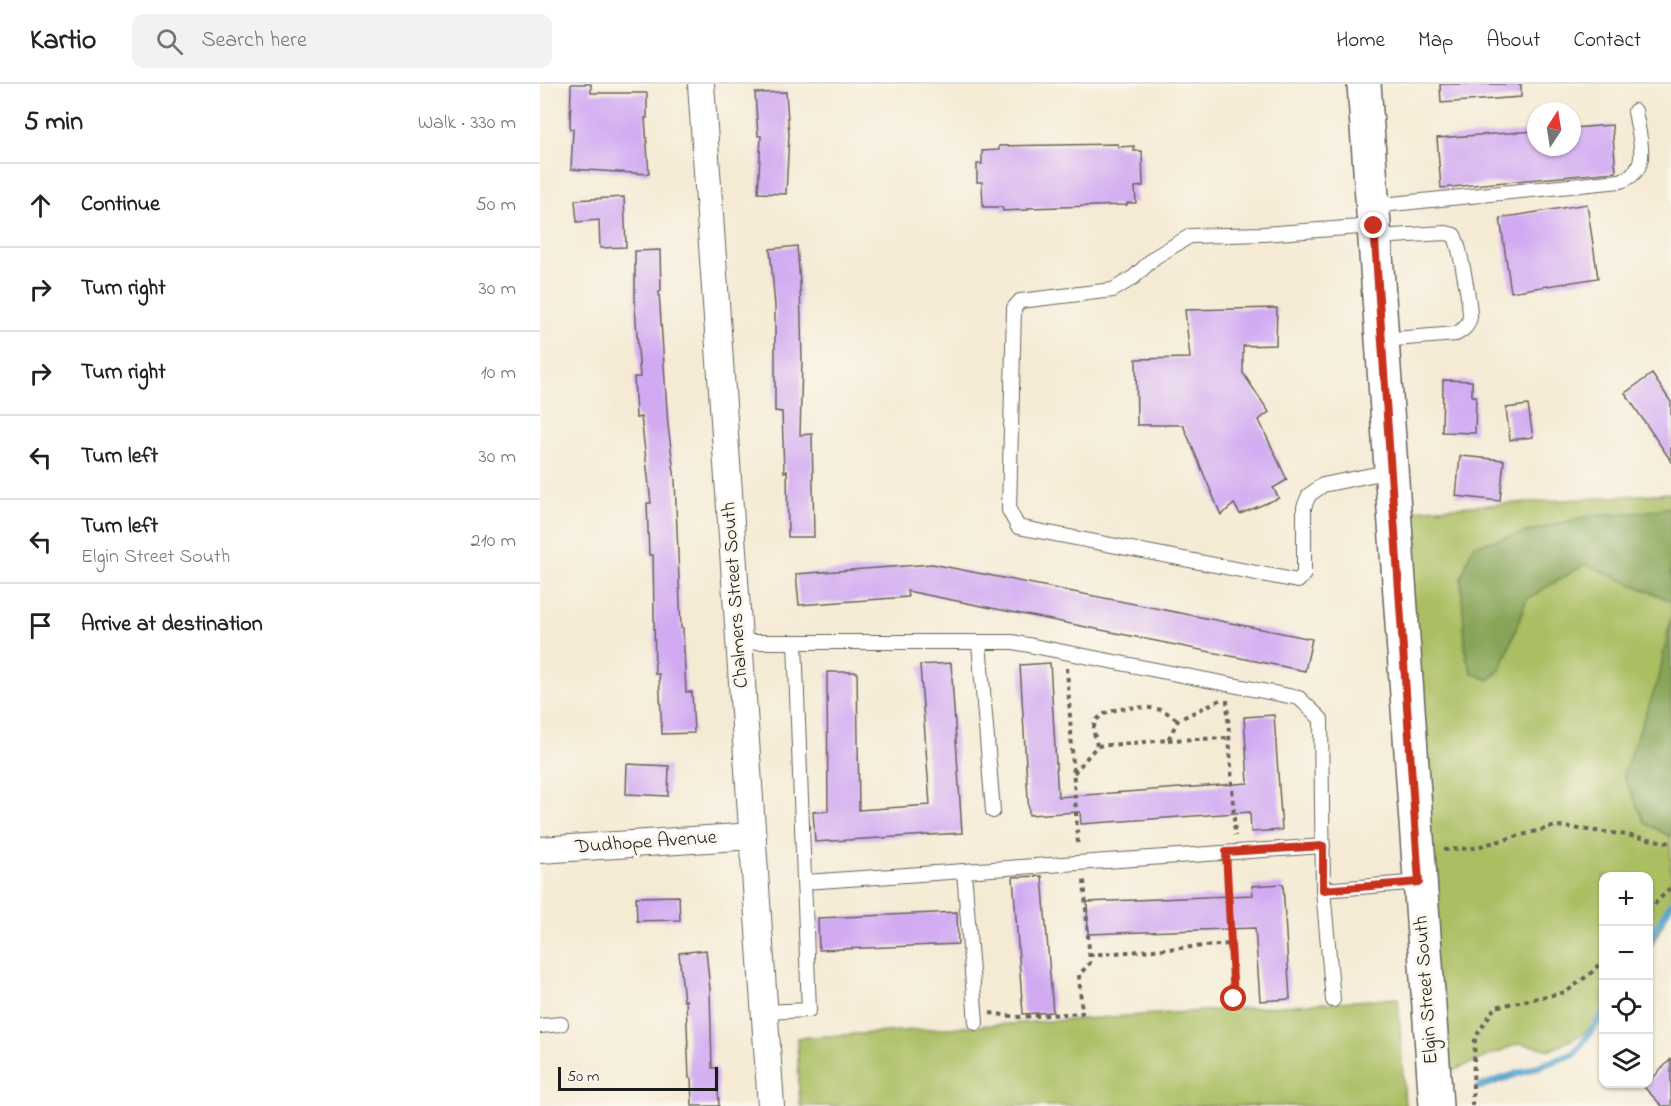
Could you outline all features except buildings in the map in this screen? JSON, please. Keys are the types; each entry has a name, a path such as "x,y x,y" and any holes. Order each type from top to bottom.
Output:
{"street":[{"name":"Chalmers Street South","path":"701,84 771,1106"},
{"name":"Elgin Street South","path":"1364,84 1436,1106"},
{"name":"Dudhope Avenue","path":"540,850 753,836"}],"lane":[{"path":"1391,471 1323,484 1309,495 1304,507 1304,574 1298,581 1018,527 1010,510 1014,308 1020,301 1113,290 1134,277 1155,257 1190,236 1263,234 1374,223 1631,178 1639,169 1642,156 1635,111"},
{"path":"1374,223 1454,235 1460,248 1470,318 1464,330 1456,334 1382,340"},
{"path":"740,642 1013,642 1299,698 1321,719 1323,890 1333,1000"},
{"path":"765,1012 809,1010 795,642"},
{"path":"979,643 993,812"},
{"path":"805,882 1323,846"},
{"path":"964,871 975,1023"},
{"path":"1323,890 1419,882"},
{"path":"540,1026 561,1024"}],"path":[{"path":"1168,740 1178,720 1226,697 1229,738 1231,944 1234,999"},
{"path":"1097,746 1094,726 1100,716 1112,710 1138,708 1161,710 1178,720"},
{"path":"1073,774 1097,746 1229,738"},
{"path":"1440,850 1473,848 1556,826 1671,843"},
{"path":"1653,906 1671,887"},
{"path":"1089,955 1231,944"},
{"path":"1472,1106 1475,1038 1495,1007 1566,992 1599,964"}],"green space":[{"path":"1671,493 1671,908 1653,943 1653,872 1599,872 1599,1018 1583,1034 1551,1050 1520,1043 1435,1078 1395,511"},
{"path":"1671,507 1671,601 1585,564 1527,599 1501,669 1489,680 1472,673 1466,656 1461,578 1473,546 1588,516 1644,512"},
{"path":"1671,616 1671,837 1645,823 1623,775 1659,678"},
{"path":"1398,998 1405,1106 800,1106 797,1038"}],"waterway":[{"path":"1653,934 1671,903"},
{"path":"1479,1087 1574,1054 1599,1020"}],"route":[{"path":"1234,999 1226,852 1323,846 1323,890 1419,882 1374,226"}]}
